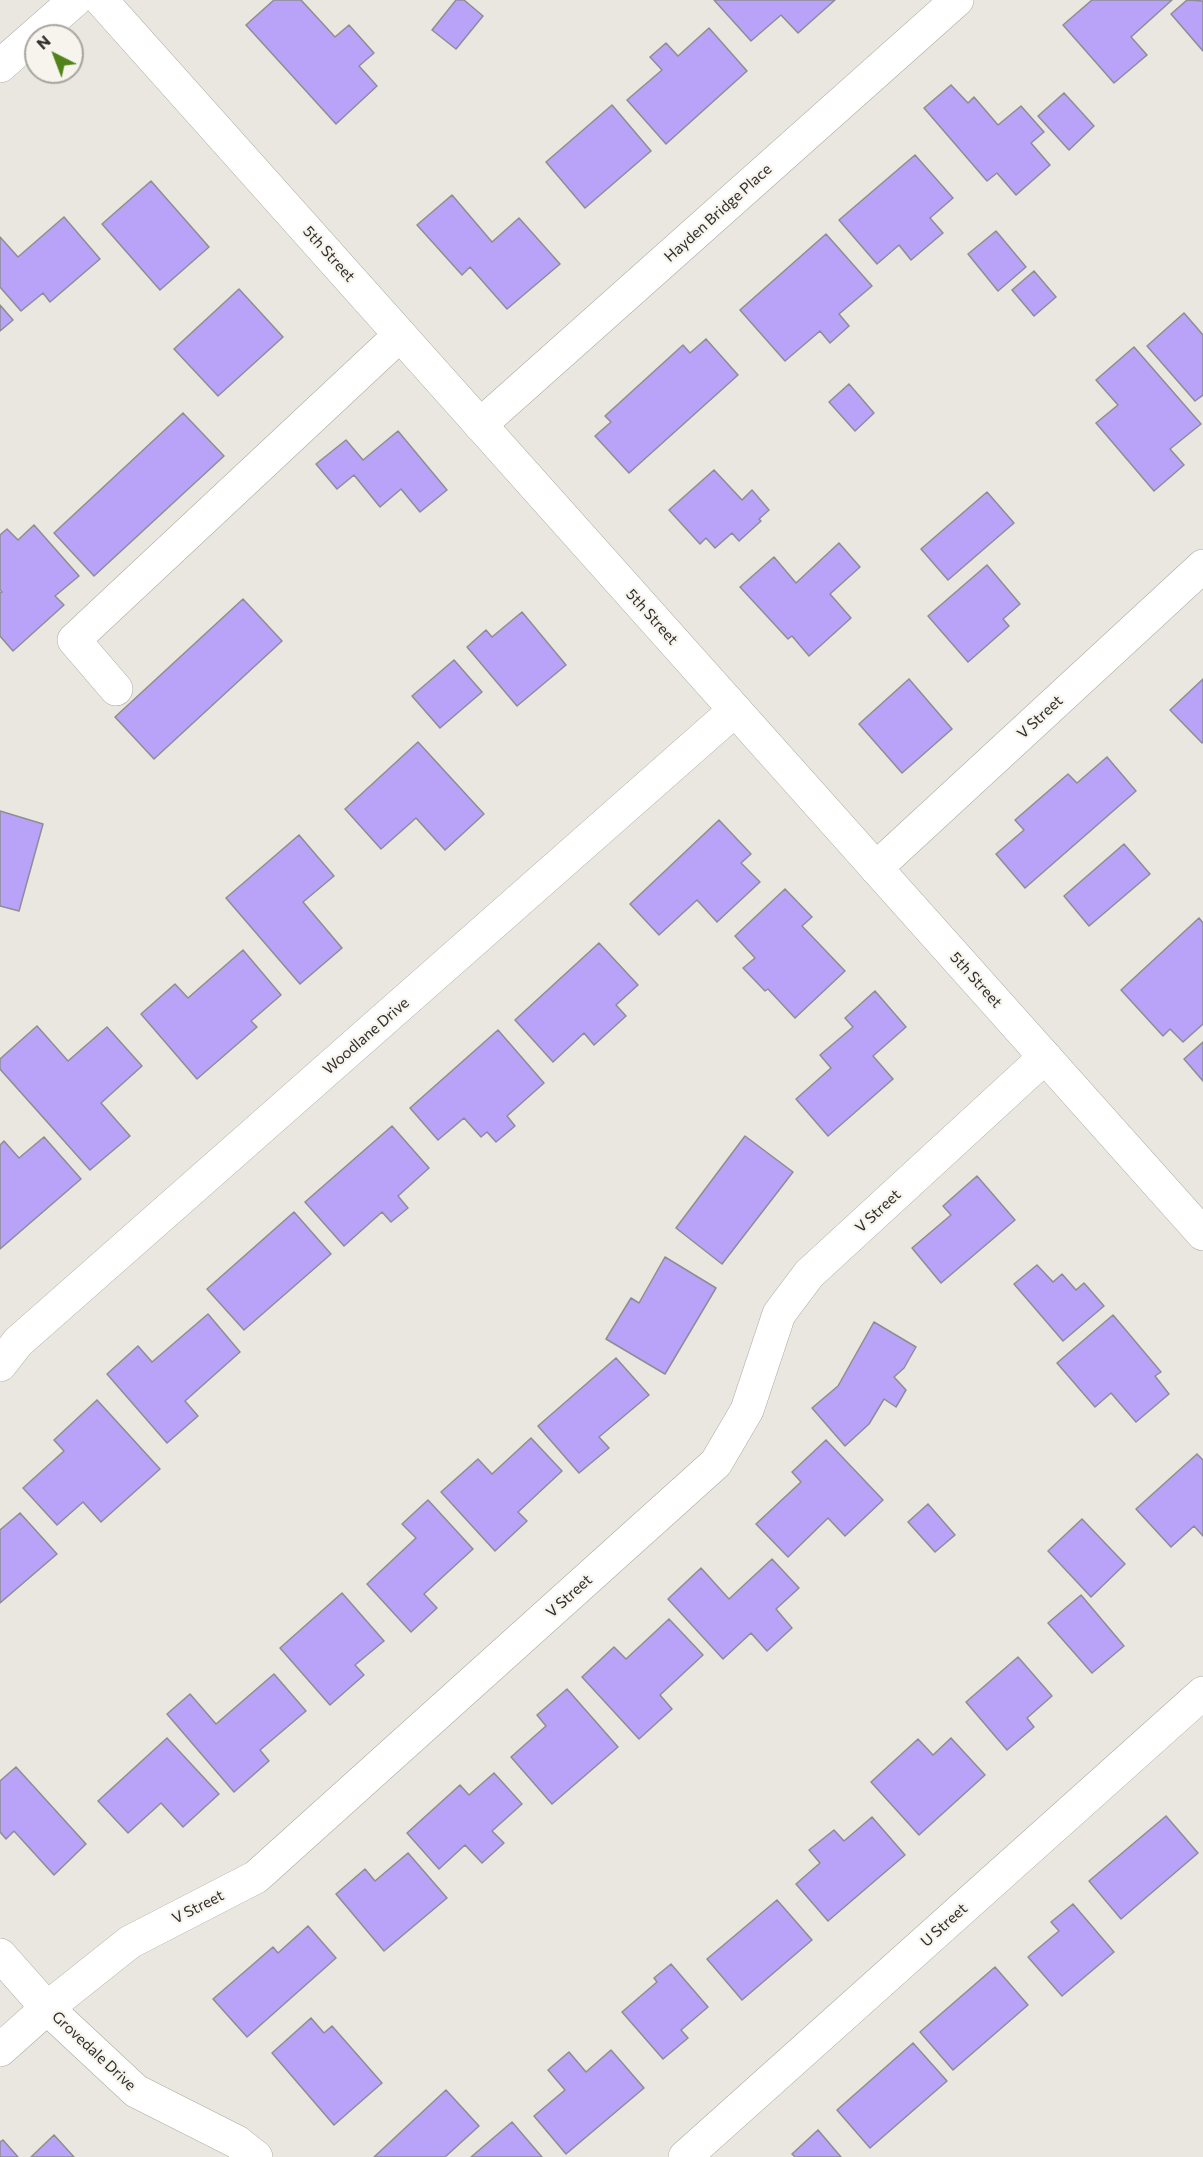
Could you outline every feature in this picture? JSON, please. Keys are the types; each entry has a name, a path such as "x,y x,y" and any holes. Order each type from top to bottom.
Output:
{"street":[{"path":"0,66 75,0"},
{"name":"5th Street","path":"101,0 1203,1234"},
{"name":"Hayden Bridge Place","path":"480,425 957,0"},
{"path":"116,689 74,640 400,335"},
{"name":"V Street","path":"876,868 1203,566"},
{"name":"Woodlane Drive","path":"0,1365 18,1342 735,710"},
{"name":"V Street","path":"0,2050 47,2008 130,1942 256,1877 716,1463 747,1410 779,1314 809,1274 1045,1057"},
{"name":"U Street","path":"685,2157 1203,1693"},
{"name":"Grovedale Drive","path":"0,1955 47,2008 136,2091 247,2149"}],"building":[{"path":"274,0 301,0 335,37 349,25 374,53 359,66 377,86 336,124 246,25"},
{"path":"456,0 464,0 483,16 456,49 432,30"},
{"path":"714,0 835,0 798,33 781,15 751,41"},
{"path":"1092,0 1172,0 1131,37 1147,55 1114,83 1063,25"},
{"path":"1187,0 1203,1 1203,51 1171,14"},
{"path":"709,28 747,71 666,144 627,100 662,70 650,57 666,43 678,56"},
{"path":"951,85 968,103 974,97 998,125 1021,106 1044,132 1031,143 1050,165 1016,195 997,173 987,181 924,108"},
{"path":"1064,93 1094,126 1069,150 1038,116"},
{"path":"612,105 651,151 585,208 546,162"},
{"path":"915,155 953,198 930,218 943,233 911,260 899,245 877,264 839,220"},
{"path":"151,181 209,247 160,290 102,224"},
{"path":"452,195 492,242 519,218 560,264 507,309 470,267 462,275 417,225"},
{"path":"64,217 100,259 50,302 43,293 21,311 0,287 0,237 18,257"},
{"path":"996,231 1026,267 998,291 968,254"},
{"path":"826,234 872,286 839,314 849,326 830,343 820,331 785,361 740,310"},
{"path":"1034,271 1056,297 1034,316 1012,290"},
{"path":"239,289 283,337 218,396 174,349"},
{"path":"0,305 13,320 0,331"},
{"path":"1184,313 1203,335 1203,395 1195,401 1147,346"},
{"path":"706,339 738,375 629,473 595,436 611,422 605,416 683,345 690,353"},
{"path":"1134,347 1201,424 1170,449 1184,465 1154,491 1096,423 1118,405 1096,380"},
{"path":"849,384 874,413 855,431 829,402"},
{"path":"183,413 224,456 94,576 54,533"},
{"path":"398,431 447,490 420,512 401,489 380,507 354,475 337,489 316,464 346,440 363,460"},
{"path":"714,470 742,500 752,490 769,510 759,519 761,521 739,541 732,533 715,548 706,538 700,544 669,510"},
{"path":"987,492 1014,523 948,580 921,549"},
{"path":"34,525 79,576 55,596 64,605 13,651 0,636 0,593 2,592 0,590 0,535 7,529 18,540"},
{"path":"839,543 860,567 830,594 851,618 809,656 792,636 788,639 740,587 774,557 796,583"},
{"path":"987,565 1020,604 1003,619 1009,626 968,662 928,616"},
{"path":"243,599 282,641 154,759 115,717"},
{"path":"522,612 566,665 517,706 467,647 486,630 492,637"},
{"path":"454,660 482,692 440,728 412,696"},
{"path":"909,679 952,729 902,773 859,724"},
{"path":"1203,679 1203,742 1202,743 1170,710"},
{"path":"418,742 484,814 445,850 416,818 381,849 345,809"},
{"path":"1107,757 1136,791 1025,888 996,854 1024,830 1015,820 1068,774 1077,783"},
{"path":"0,811 43,824 19,911 0,906"},
{"path":"719,820 751,854 741,863 760,882 717,922 697,900 659,935 630,904"},
{"path":"299,835 334,876 303,902 342,948 300,984 226,898"},
{"path":"1124,844 1150,874 1089,926 1064,896"},
{"path":"785,889 812,917 802,926 845,971 795,1018 768,989 765,991 743,968 755,958 735,936"},
{"path":"1199,918 1203,923 1203,1024 1183,1042 1170,1029 1163,1036 1121,990"},
{"path":"599,943 638,985 616,1005 626,1016 594,1045 584,1033 553,1062 515,1020"},
{"path":"243,950 281,995 251,1021 257,1027 197,1079 141,1014 175,984 188,998"},
{"path":"875,991 906,1027 873,1056 893,1079 828,1136 796,1099 831,1068 820,1055 853,1027 845,1018"},
{"path":"37,1026 68,1061 107,1027 142,1066 101,1103 130,1136 90,1170 0,1069 0,1059"},
{"path":"498,1030 544,1083 507,1116 515,1126 496,1142 487,1132 481,1137 464,1118 438,1140 410,1108"},
{"path":"1203,1042 1203,1081 1184,1059"},
{"path":"392,1126 429,1168 398,1196 408,1208 391,1222 382,1212 344,1246 305,1202"},
{"path":"745,1136 793,1172 722,1264 676,1228"},
{"path":"44,1137 81,1179 0,1249 0,1145 4,1141 19,1158"},
{"path":"977,1176 1015,1220 941,1283 912,1248 951,1215 943,1206"},
{"path":"294,1212 331,1254 244,1330 207,1289"},
{"path":"665,1257 716,1288 665,1374 606,1339 631,1298 639,1303"},
{"path":"1037,1265 1053,1282 1062,1274 1076,1290 1084,1283 1104,1306 1063,1341 1014,1284"},
{"path":"208,1314 240,1352 185,1401 198,1416 167,1443 107,1374 138,1346 152,1362"},
{"path":"1113,1315 1161,1372 1155,1376 1169,1394 1136,1422 1111,1393 1095,1407 1057,1363"},
{"path":"874,1322 916,1347 904,1368 894,1377 906,1390 896,1407 884,1399 869,1424 845,1446 812,1408 838,1386"},
{"path":"616,1358 649,1395 599,1437 609,1448 579,1473 538,1426"},
{"path":"97,1400 160,1469 101,1522 83,1502 57,1525 23,1488 64,1451 54,1440"},
{"path":"531,1438 562,1471 518,1512 527,1521 495,1551 441,1492 478,1459 492,1474"},
{"path":"826,1440 883,1500 845,1536 828,1518 788,1557 756,1524 801,1482 792,1472"},
{"path":"1197,1454 1203,1460 1203,1536 1194,1526 1171,1547 1136,1509"},
{"path":"428,1500 473,1549 424,1594 437,1608 411,1632 367,1584 416,1538 402,1524"},
{"path":"928,1504 955,1535 935,1552 908,1522"},
{"path":"20,1513 57,1554 0,1603 0,1530"},
{"path":"1082,1519 1125,1564 1091,1597 1048,1551"},
{"path":"772,1559 799,1588 776,1609 792,1628 767,1651 751,1633 723,1659 668,1599 701,1568 729,1599"},
{"path":"342,1593 384,1641 355,1665 364,1675 330,1705 280,1648"},
{"path":"1081,1595 1124,1646 1092,1673 1048,1623"},
{"path":"669,1619 703,1655 660,1695 672,1709 639,1739 582,1677 614,1647 626,1659"},
{"path":"1018,1657 1052,1696 1027,1718 1034,1727 1007,1750 966,1702"},
{"path":"274,1674 306,1711 260,1750 269,1761 234,1792 167,1714 190,1694 216,1724"},
{"path":"567,1689 618,1747 552,1804 511,1757 546,1726 537,1715"},
{"path":"167,1738 219,1794 183,1827 161,1803 128,1833 98,1801"},
{"path":"951,1738 985,1775 919,1835 871,1782 918,1739 933,1755"},
{"path":"16,1767 86,1844 54,1875 14,1831 6,1839 0,1832 0,1781"},
{"path":"494,1773 522,1804 492,1831 504,1843 482,1863 465,1845 439,1869 407,1833 460,1785 469,1795"},
{"path":"1166,1816 1198,1853 1121,1919 1089,1881"},
{"path":"872,1817 905,1855 828,1921 796,1884 820,1863 809,1850 834,1830 844,1841"},
{"path":"408,1853 447,1898 384,1951 336,1894 365,1869 375,1881"},
{"path":"777,1900 812,1940 742,2000 707,1959"},
{"path":"1073,1904 1114,1952 1062,1996 1028,1957 1059,1931 1051,1922"},
{"path":"308,1926 336,1958 247,2037 213,1999 273,1947 278,1953"},
{"path":"671,1964 708,2007 681,2030 688,2038 663,2059 622,2012 657,1982 654,1978"},
{"path":"995,1967 1028,2005 953,2070 920,2032"},
{"path":"311,2018 324,2033 332,2026 382,2083 334,2125 272,2053"},
{"path":"913,2043 947,2081 870,2148 837,2110"},
{"path":"611,2050 644,2088 566,2154 534,2116 565,2090 548,2070 569,2052 586,2072"},
{"path":"446,2090 479,2126 445,2157 374,2157"},
{"path":"512,2122 542,2157 471,2157"},
{"path":"818,2130 841,2157 795,2157 792,2154"},
{"path":"54,2135 74,2157 31,2157"},
{"path":"3,2140 18,2157 0,2157 0,2142"}]}
